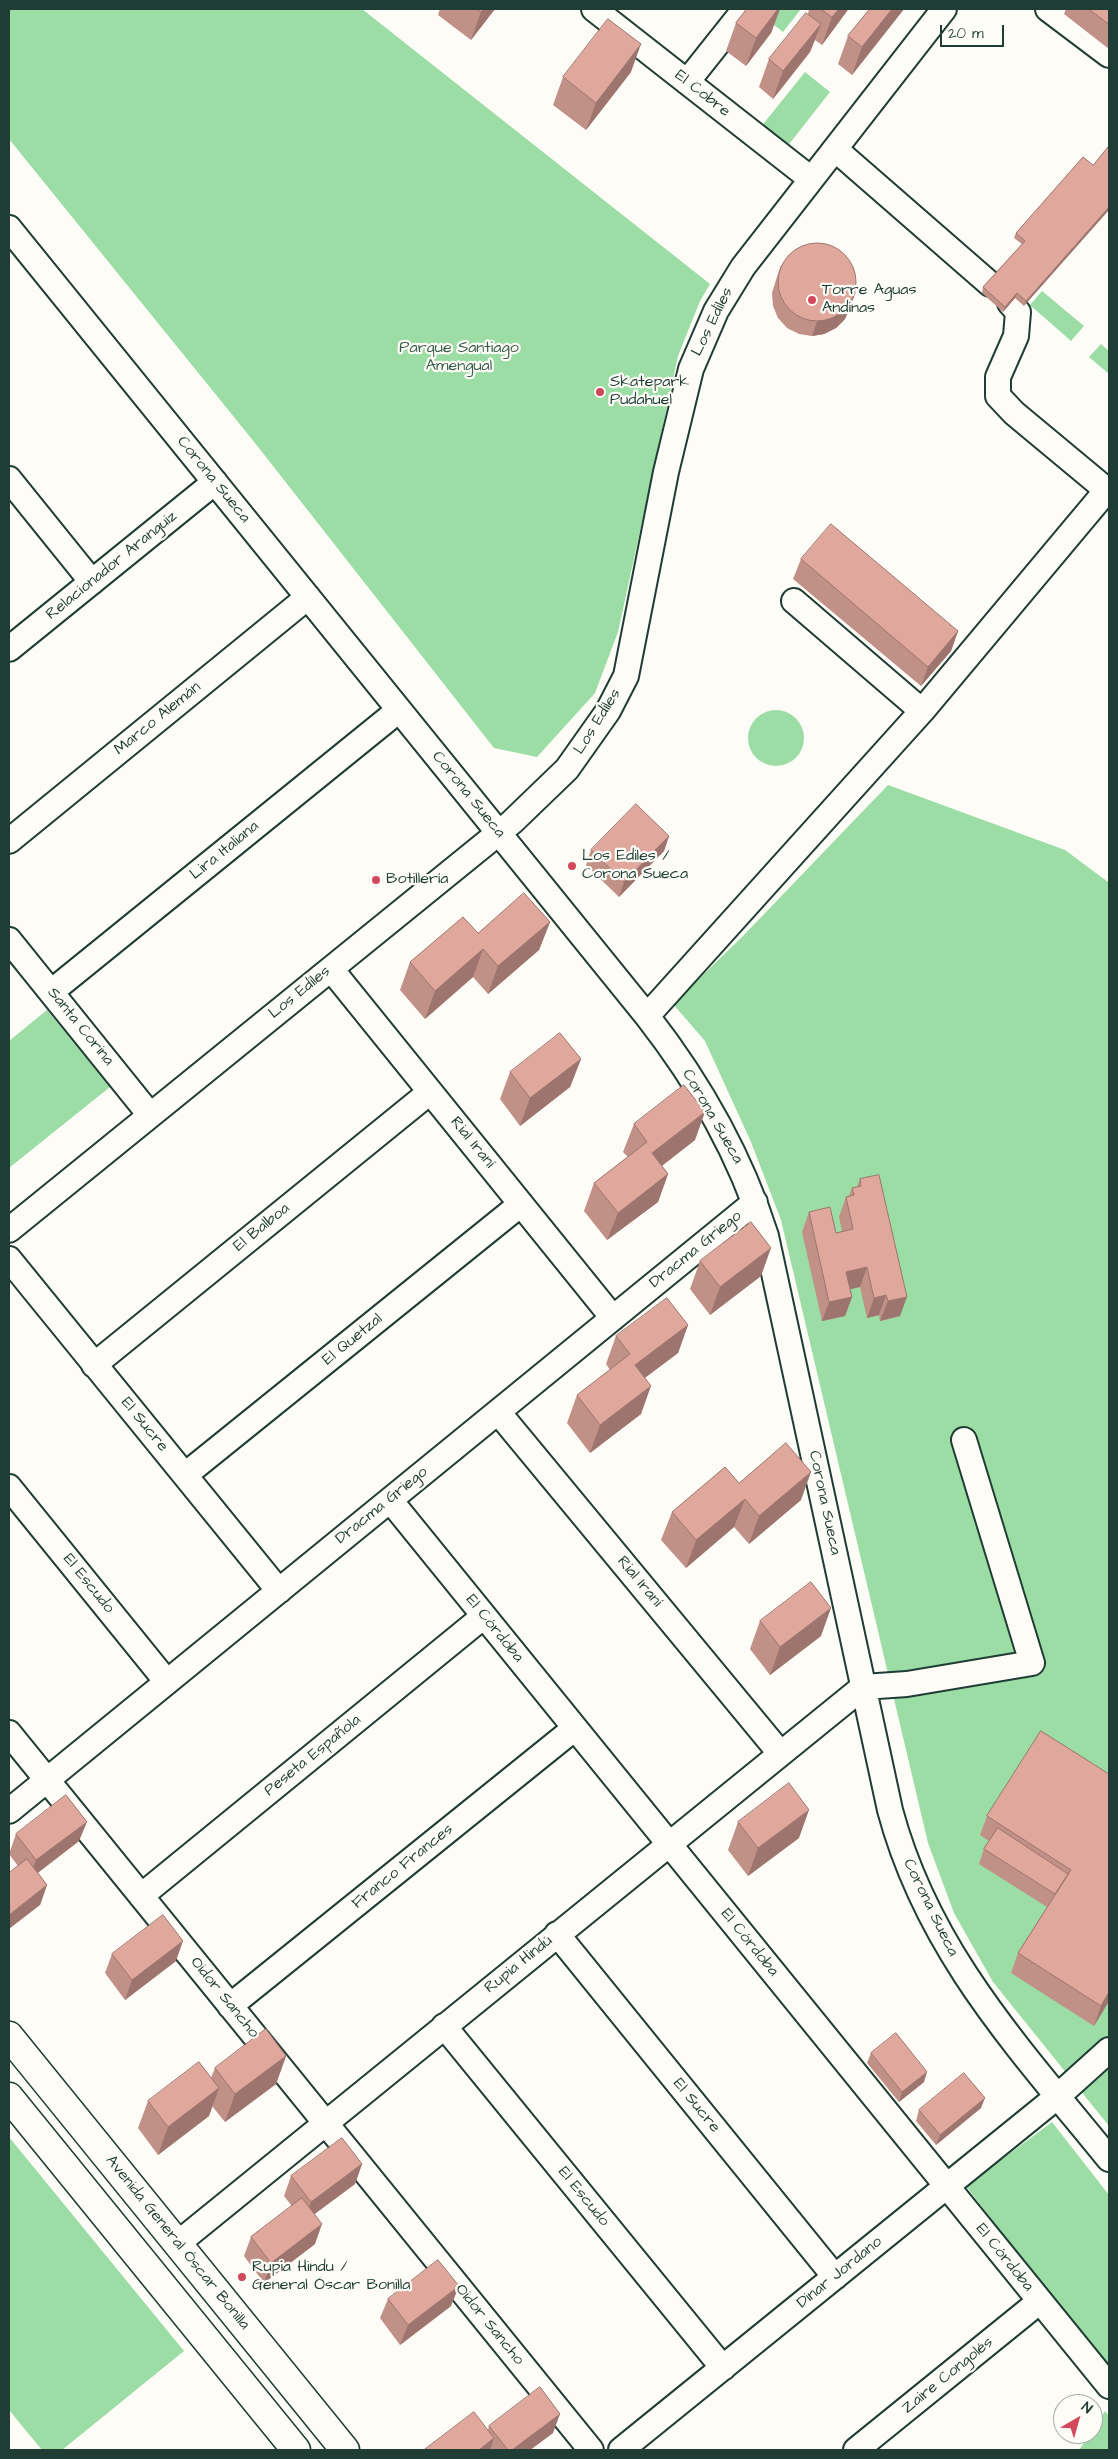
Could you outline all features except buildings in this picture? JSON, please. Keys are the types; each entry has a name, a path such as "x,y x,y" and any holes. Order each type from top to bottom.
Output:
{"main road":[{"name":"Avenida General Óscar Bonilla","path":"9,2036 344,2450"},
{"path":"9,2097 296,2450"}],"street":[{"name":"El Cobre","path":"594,9 811,179"},
{"path":"687,82 745,9"},
{"name":"Los Ediles","path":"9,1230 499,833 567,770 608,711 626,676 666,472 690,370 716,311 743,267 944,9"},
{"path":"1048,9 1109,55"},
{"path":"835,149 990,284"},
{"name":"Corona Sueca","path":"9,228 647,1016 686,1070 713,1112 739,1163 755,1202 775,1271 863,1687 898,1841 917,1891 946,1946 969,1982 1109,2159"},
{"path":"647,1016 922,711 1108,491 1014,413 998,396 998,378 1016,336 1018,312 1010,303"},
{"path":"9,479 92,582"},
{"name":"Relacionador Aranguiz","path":"9,649 215,482"},
{"name":"Marco Alemán","path":"9,841 308,597"},
{"path":"794,601 922,711"},
{"name":"Lira Italiana","path":"51,992 399,710"},
{"name":"Santa Corina","path":"9,940 150,1115"},
{"name":"Rial Iraní","path":"331,968 613,1318"},
{"name":"El Balboa","path":"94,1365 430,1092"},
{"name":"Dracma Griego","path":"9,1811 755,1202"},
{"name":"El Quetzal","path":"185,1476 521,1204"},
{"name":"El Sucre","path":"9,1259 279,1591"},
{"name":"Rial Iraní","path":"498,1412 780,1753"},
{"path":"863,1687 907,1684 1032,1662 964,1440"},
{"name":"El Escudo","path":"9,1487 167,1682"},
{"name":"El Córdoba","path":"390,1500 1109,2386"},
{"name":"Peseta Española","path":"141,1896 484,1616"},
{"name":"Rupia Hindú","path":"177,2244 324,2122 863,1687"},
{"name":"Franco Frances","path":"230,2006 575,1728"},
{"name":"Oidor Sancho","path":"9,1733 591,2450"},
{"name":"El Sucre","path":"557,1934 835,2277"},
{"name":"El Escudo","path":"444,2026 723,2368"},
{"name":"Dinar Jordano","path":"622,2450 1058,2096 1109,2050"},
{"name":"Zaire Congolés","path":"856,2450 1040,2301"}],"green space":[{"name":"Parque Santiago Amengual","path":"9,9 362,9 710,284 700,301 678,356 618,632 595,693 537,757 494,748 255,443 9,139"},
{"path":"758,9 801,9 783,32 756,11"},
{"path":"805,72 830,92 786,148 760,128"},
{"path":"1042,291 1084,326 1071,341 1030,305"},
{"path":"1101,344 1109,351 1109,374 1089,357"},
{"path":"770,710 782,710 796,718 804,732 802,749 796,758 782,766 770,766 760,761 753,754 748,744 748,732 753,722 760,715"},
{"path":"888,785 1065,850 1108,882 1109,2126 993,1982 954,1913 928,1843 781,1220 751,1142 705,1041 673,1004 743,936"},
{"path":"47,1010 110,1087 9,1168 9,1041"},
{"path":"1052,2122 1109,2195 1109,2373 966,2186"},
{"path":"9,2137 184,2351 62,2450 42,2450 9,2410"},
{"path":"1105,2411 1109,2416 1109,2450 1079,2450 1083,2444 1103,2444 1103,2414"}],"place":[{"name":"Torre Aguas Andinas","path":"812,300"},
{"name":"Skatepark Pudahuel","path":"600,392"},
{"name":"Los Ediles / Corona Sueca","path":"572,866"},
{"name":"Botillería","path":"376,880"},
{"name":"Rupia Hindu / General Óscar Bonilla","path":"242,2277"}]}
